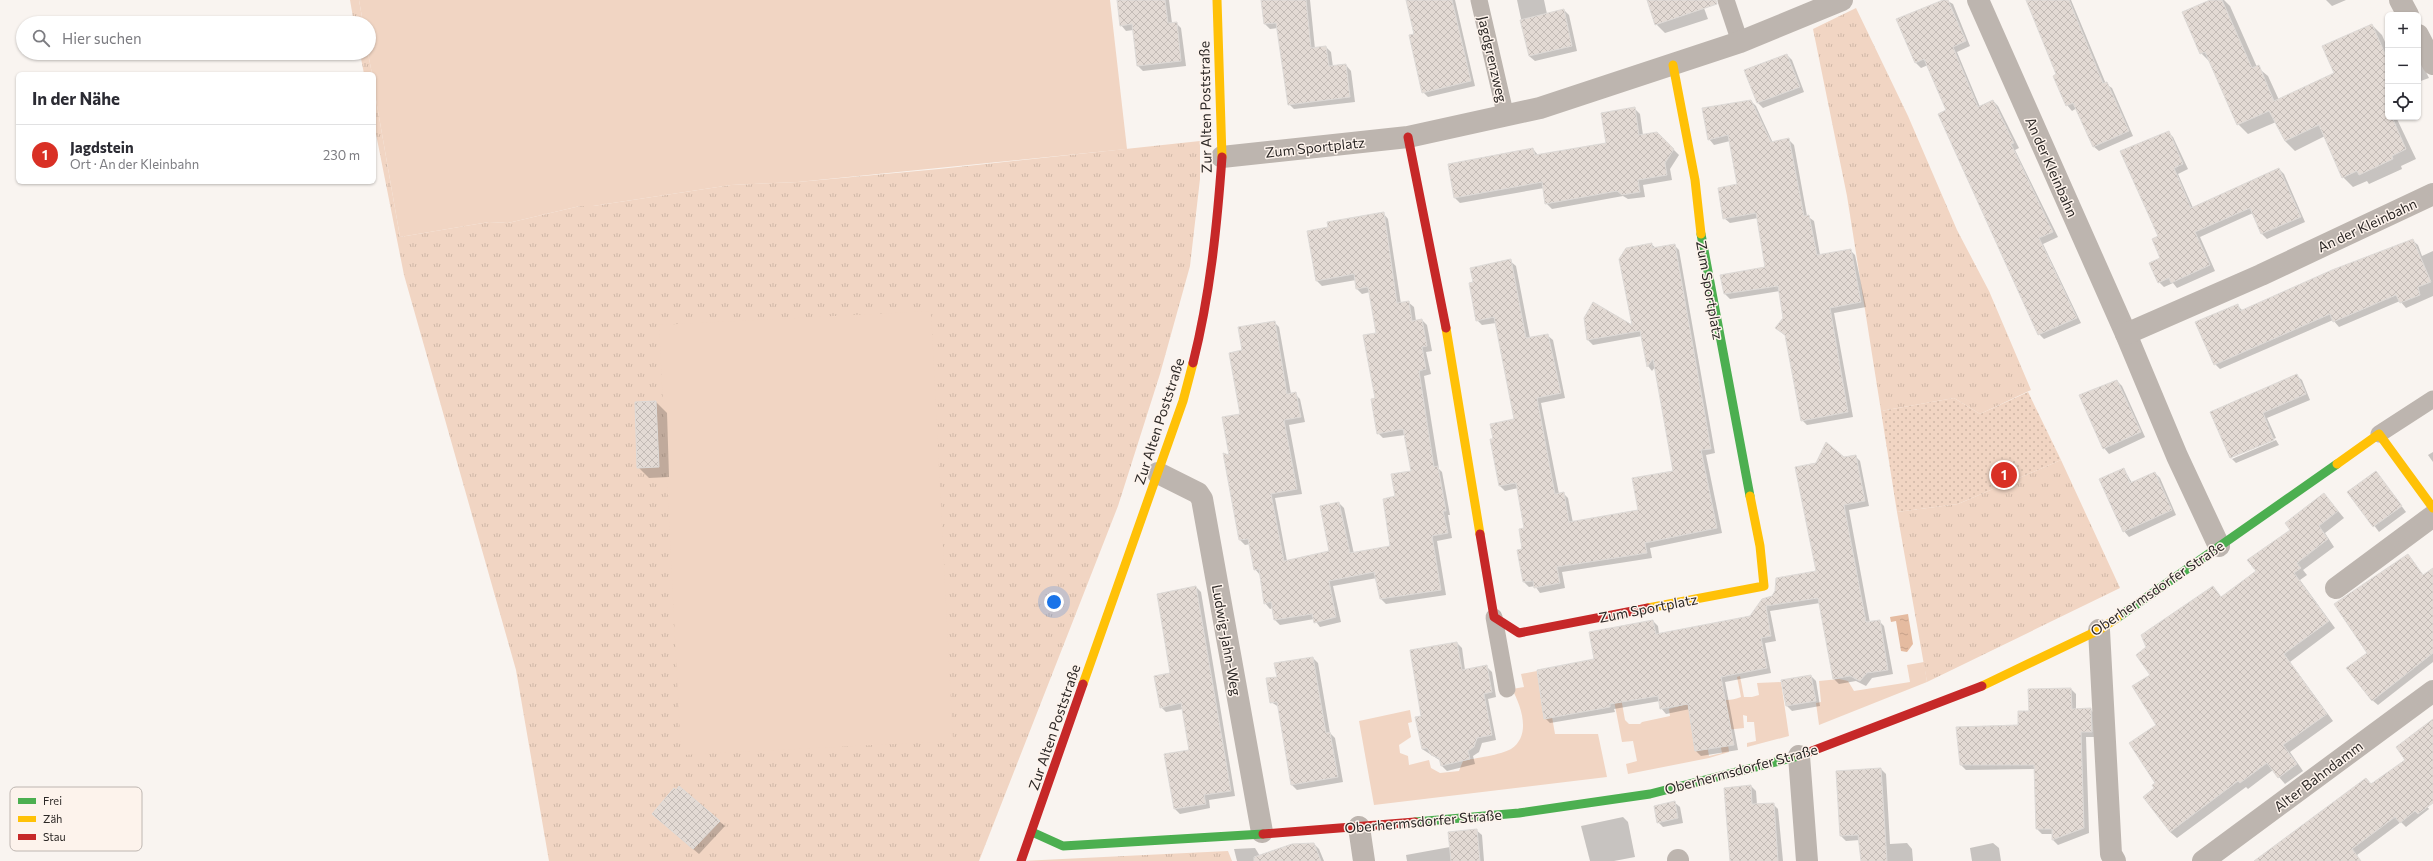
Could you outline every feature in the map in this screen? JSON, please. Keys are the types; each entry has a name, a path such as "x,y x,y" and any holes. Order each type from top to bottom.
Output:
{"street":[{"name":"Zur Alten Poststraße","path":"1021,861 1183,401 1203,321 1217,234 1222,157 1217,0"},
{"name":"An der Kleinbahn","path":"1978,0 2126,334 2177,456 2219,546"},
{"path":"2400,0 2406,12"},
{"name":"Zum Sportplatz","path":"1222,157 1408,137 1506,117 1540,108 1740,42 1841,1"},
{"path":"2421,41 2433,64"},
{"name":"Zum Sportplatz","path":"1494,617 1520,632 1764,586 1760,546 1702,248 1695,180 1673,65"},
{"path":"1408,137 1441,301 1494,617"},
{"name":"An der Kleinbahn","path":"2126,334 2261,275 2433,194"},
{"path":"2379,434 2433,508"},
{"name":"Oberhermsdorfer Straße","path":"1032,832 1063,846 1085,846 1262,832 1359,827 1519,813 1636,796 1799,756 1969,692 2099,630 2379,434"},
{"name":"Ludwig-Jahn-Weg","path":"1158,473 1198,493 1202,499 1262,832"},
{"path":"2336,588 2433,516"},
{"path":"2099,630 2111,854 2115,861"},
{"name":"Alter Bahndamm","path":"2203,861 2433,691"},
{"path":"1799,756 1807,861"},
{"path":"1359,827 1364,861"}],"lane":[{"name":"Jagdgrenzweg","path":"1480,0 1506,117"},
{"path":"1726,0 1740,42"},
{"name":"Oberhermsdorfer Straße","path":"2379,434 2433,399"},
{"path":"1494,617 1507,689"}],"green space":[{"path":"350,0 359,0 362,16 353,16"},
{"path":"359,0 1110,0 1127,149 798,182 731,185 593,206 580,206 508,223 489,222 400,237 376,99 376,72 372,72 369,60 376,60 376,16 362,16"},
{"path":"1856,8 1908,116 1957,230 1989,291 2031,390 1980,414 1954,398 1881,411 1847,196 1813,29"},
{"path":"361,60 369,60 372,72 364,72"},
{"path":"376,99 400,237 489,222 508,223 580,206 593,206 731,185 798,182 939,169 1200,141 1200,179 1190,266 1160,374 1118,506 979,861 549,861 516,670 404,275 376,134"},
{"path":"931,311 953,741 681,755 659,325"},
{"path":"2028,392 2061,460 1958,504 1897,512 1881,411 1954,398 1980,414"},
{"path":"2061,460 2120,588 1927,682 1897,512 1958,504"},
{"path":"1612,648 1625,720 1629,724 1640,724 1642,722 1670,716 1669,709 1683,705 1680,692 1718,700 1741,697 1737,677 1740,676 1744,697 1759,695 1757,683 1781,682 1789,736 1747,747 1747,743 1756,741 1754,722 1747,722 1747,716 1743,715 1744,728 1726,730 1729,752 1709,758 1628,774 1626,764 1637,761 1633,741 1622,742 1604,649","holes":["1717,729 1722,753 1709,756 1706,739"]},
{"path":"1924,662 1927,682 1819,725 1816,703 1821,702 1819,681 1839,679 1848,681 1854,691 1910,682 1907,665"},
{"path":"1537,671 1544,718 1552,717 1555,734 1598,734 1607,777 1374,805 1359,721 1410,710 1412,722 1408,723 1411,737 1399,745 1400,753 1408,756 1409,765 1429,760 1431,768 1440,773 1459,771 1463,761 1507,751 1517,743 1521,736 1523,720 1519,704 1512,689 1524,687 1521,674"},
{"path":"1228,851 1232,861 1021,861"}],"water":[{"path":"1908,614 1913,644 1907,652 1901,651 1896,621 1891,622 1890,617"}],"building":[{"path":"1117,0 1165,0 1168,23 1177,22 1181,61 1137,66 1132,24 1120,26"},
{"path":"1261,0 1306,0 1311,48 1326,46 1329,66 1346,64 1350,97 1288,105 1276,23 1264,24"},
{"path":"1406,0 1452,0 1471,81 1422,93 1409,35 1414,34"},
{"path":"1647,0 1716,0 1717,4 1655,25"},
{"path":"1943,0 1948,0 1966,41 1953,47 1978,107 1993,100 2014,143 2011,144 2053,232 2039,238 2077,318 2038,335 1938,114 1946,110 1924,59 1915,63 1896,19"},
{"path":"2026,0 2069,0 2103,83 2107,82 2129,131 2093,147 2073,103 2066,106 2053,76 2056,74"},
{"path":"2210,0 2222,0 2252,68 2259,65 2274,101 2334,73 2322,46 2372,24 2385,54 2385,120 2393,120 2406,149 2392,156 2393,159 2359,175 2357,171 2342,178 2319,125 2285,141 2269,111 2237,125 2205,52 2200,54 2182,12"},
{"path":"1564,9 1572,46 1529,56 1520,20"},
{"path":"1787,54 1800,87 1757,103 1744,70"},
{"path":"1751,100 1771,142 1789,138 1804,216 1809,215 1817,255 1851,249 1861,302 1830,308 1848,412 1801,421 1785,335 1775,328 1783,318 1778,286 1724,294 1720,275 1765,267 1756,213 1723,219 1718,188 1737,184 1728,135 1708,140 1702,108"},
{"path":"1635,107 1639,135 1657,132 1674,149 1665,163 1667,175 1638,180 1640,192 1622,195 1617,191 1545,204 1542,182 1454,198 1448,164 1533,148 1535,155 1606,143 1601,113"},
{"path":"2169,131 2183,164 2174,168 2191,208 2279,168 2301,217 2261,234 2250,208 2195,232 2210,265 2171,283 2169,278 2158,283 2149,263 2160,258 2152,239 2158,236 2120,151"},
{"path":"1384,212 1397,303 1409,301 1412,321 1422,319 1427,346 1422,347 1426,369 1419,371 1434,467 1438,466 1446,511 1443,511 1448,533 1432,536 1441,590 1380,599 1374,572 1329,581 1336,617 1314,623 1312,614 1274,620 1271,602 1264,604 1259,569 1254,570 1248,539 1239,540 1223,453 1229,455 1222,417 1240,414 1229,353 1242,350 1238,327 1275,321 1287,394 1296,392 1301,417 1284,420 1297,489 1271,494 1284,561 1329,551 1320,506 1339,502 1350,553 1390,546 1383,499 1395,496 1391,474 1411,471 1403,429 1377,434 1371,399 1375,398 1363,335 1376,333 1368,287 1356,289 1354,274 1316,281 1307,231 1328,227 1327,222"},
{"path":"2413,239 2431,282 2418,287 2420,295 2400,303 2396,295 2333,322 2330,314 2214,365 2195,322 2238,304 2240,311 2332,270"},
{"path":"1652,243 1652,248 1675,244 1711,449 1701,450 1717,528 1645,543 1647,553 1557,567 1560,583 1534,588 1533,581 1523,582 1517,550 1522,549 1519,529 1524,528 1516,483 1499,486 1490,439 1493,439 1490,424 1514,419 1494,317 1476,321 1469,283 1473,282 1470,268 1511,259 1526,338 1548,334 1561,393 1537,398 1555,494 1564,492 1569,522 1638,510 1632,478 1673,471 1653,359 1647,367 1640,331 1587,340 1584,318 1593,302 1632,325 1619,259 1626,248"},
{"path":"2297,374 2306,394 2263,413 2274,440 2230,458 2210,412"},
{"path":"2117,380 2141,432 2103,449 2079,395"},
{"path":"656,401 659,467 637,468 635,402"},
{"path":"1826,442 1844,457 1856,455 1865,501 1844,505 1866,622 1880,620 1888,670 1867,673 1860,681 1850,676 1833,679 1818,598 1766,606 1771,636 1761,638 1767,668 1721,677 1734,745 1695,751 1688,704 1660,709 1658,696 1610,704 1610,707 1544,719 1537,670 1594,659 1589,632 1653,620 1656,634 1750,616 1762,599 1772,596 1775,591 1776,578 1816,571 1795,467 1816,463"},
{"path":"2124,468 2130,483 2155,472 2172,510 2123,532 2099,479"},
{"path":"2376,471 2402,506 2373,527 2347,492"},
{"path":"2324,493 2338,511 2319,526 2328,539 2297,563 2301,568 2294,573 2329,621 2284,654 2327,714 2283,745 2297,764 2278,778 2267,763 2240,783 2238,781 2170,832 2143,797 2154,788 2152,785 2155,783 2129,743 2156,725 2132,686 2150,675 2136,655 2146,647 2141,635 2213,586 2221,597 2256,571 2247,560 2290,530 2285,523"},
{"path":"2408,554 2423,575 2433,568 2433,653 2372,701 2346,668 2367,653 2334,604"},
{"path":"1196,586 1231,791 1204,795 1206,804 1174,809 1164,754 1189,750 1181,703 1160,708 1154,676 1170,673 1157,594"},
{"path":"1457,642 1462,670 1487,665 1492,692 1484,694 1492,735 1477,738 1474,747 1468,751 1470,759 1441,766 1439,758 1431,755 1427,748 1422,749 1415,717 1421,716 1410,650"},
{"path":"1313,657 1326,733 1330,732 1338,777 1291,785 1277,702 1270,703 1266,678 1277,677 1274,663"},
{"path":"1811,675 1816,701 1786,706 1781,680"},
{"path":"2071,688 2072,709 2091,708 2092,732 2081,732 2084,828 2052,840 2052,829 2036,829 2034,765 1960,765 1956,727 2018,725 2018,711 2029,711 2028,689"},
{"path":"2433,719 2433,803 2418,814 2415,811 2400,823 2395,817 2352,849 2361,861 2254,861 2366,778 2371,784 2405,760 2396,747"},
{"path":"1881,768 1887,861 1861,861 1858,835 1840,836 1836,771"},
{"path":"1751,785 1752,804 1774,803 1778,861 1730,861 1724,788"},
{"path":"679,786 720,821 693,849 652,814 674,788 676,790"},
{"path":"1675,801 1678,818 1657,823 1654,806"},
{"path":"1477,829 1480,861 1451,861 1448,832"},
{"path":"1314,843 1321,861 1254,861 1254,857 1292,844"}],"traffic: fast":[{"path":"1701,234 1750,496"},
{"path":"2117,618 2337,464"},
{"path":"1415,822 1519,813 1650,794 1799,756"},
{"path":"1032,832 1063,846 1263,834"}],"traffic: slow":[{"path":"1217,0 1222,157"},
{"path":"1673,65 1695,180 1701,234"},
{"path":"1446,328 1480,534"},
{"path":"1083,684 1183,401 1193,363"},
{"path":"2337,464 2379,434 2433,508"},
{"path":"1648,608 1764,586 1760,546 1750,496"},
{"path":"1982,686 2099,630 2117,618"}],"traffic: jam":[{"path":"1408,137 1446,328"},
{"path":"1193,363 1204,312 1212,261 1222,157"},
{"path":"1480,534 1494,617 1519,633 1648,608"},
{"path":"1021,861 1083,684"},
{"path":"1799,756 1982,686"},
{"path":"1263,834 1415,822"}],"place":[{"name":"Jagdstein","path":"2004,475"}]}
